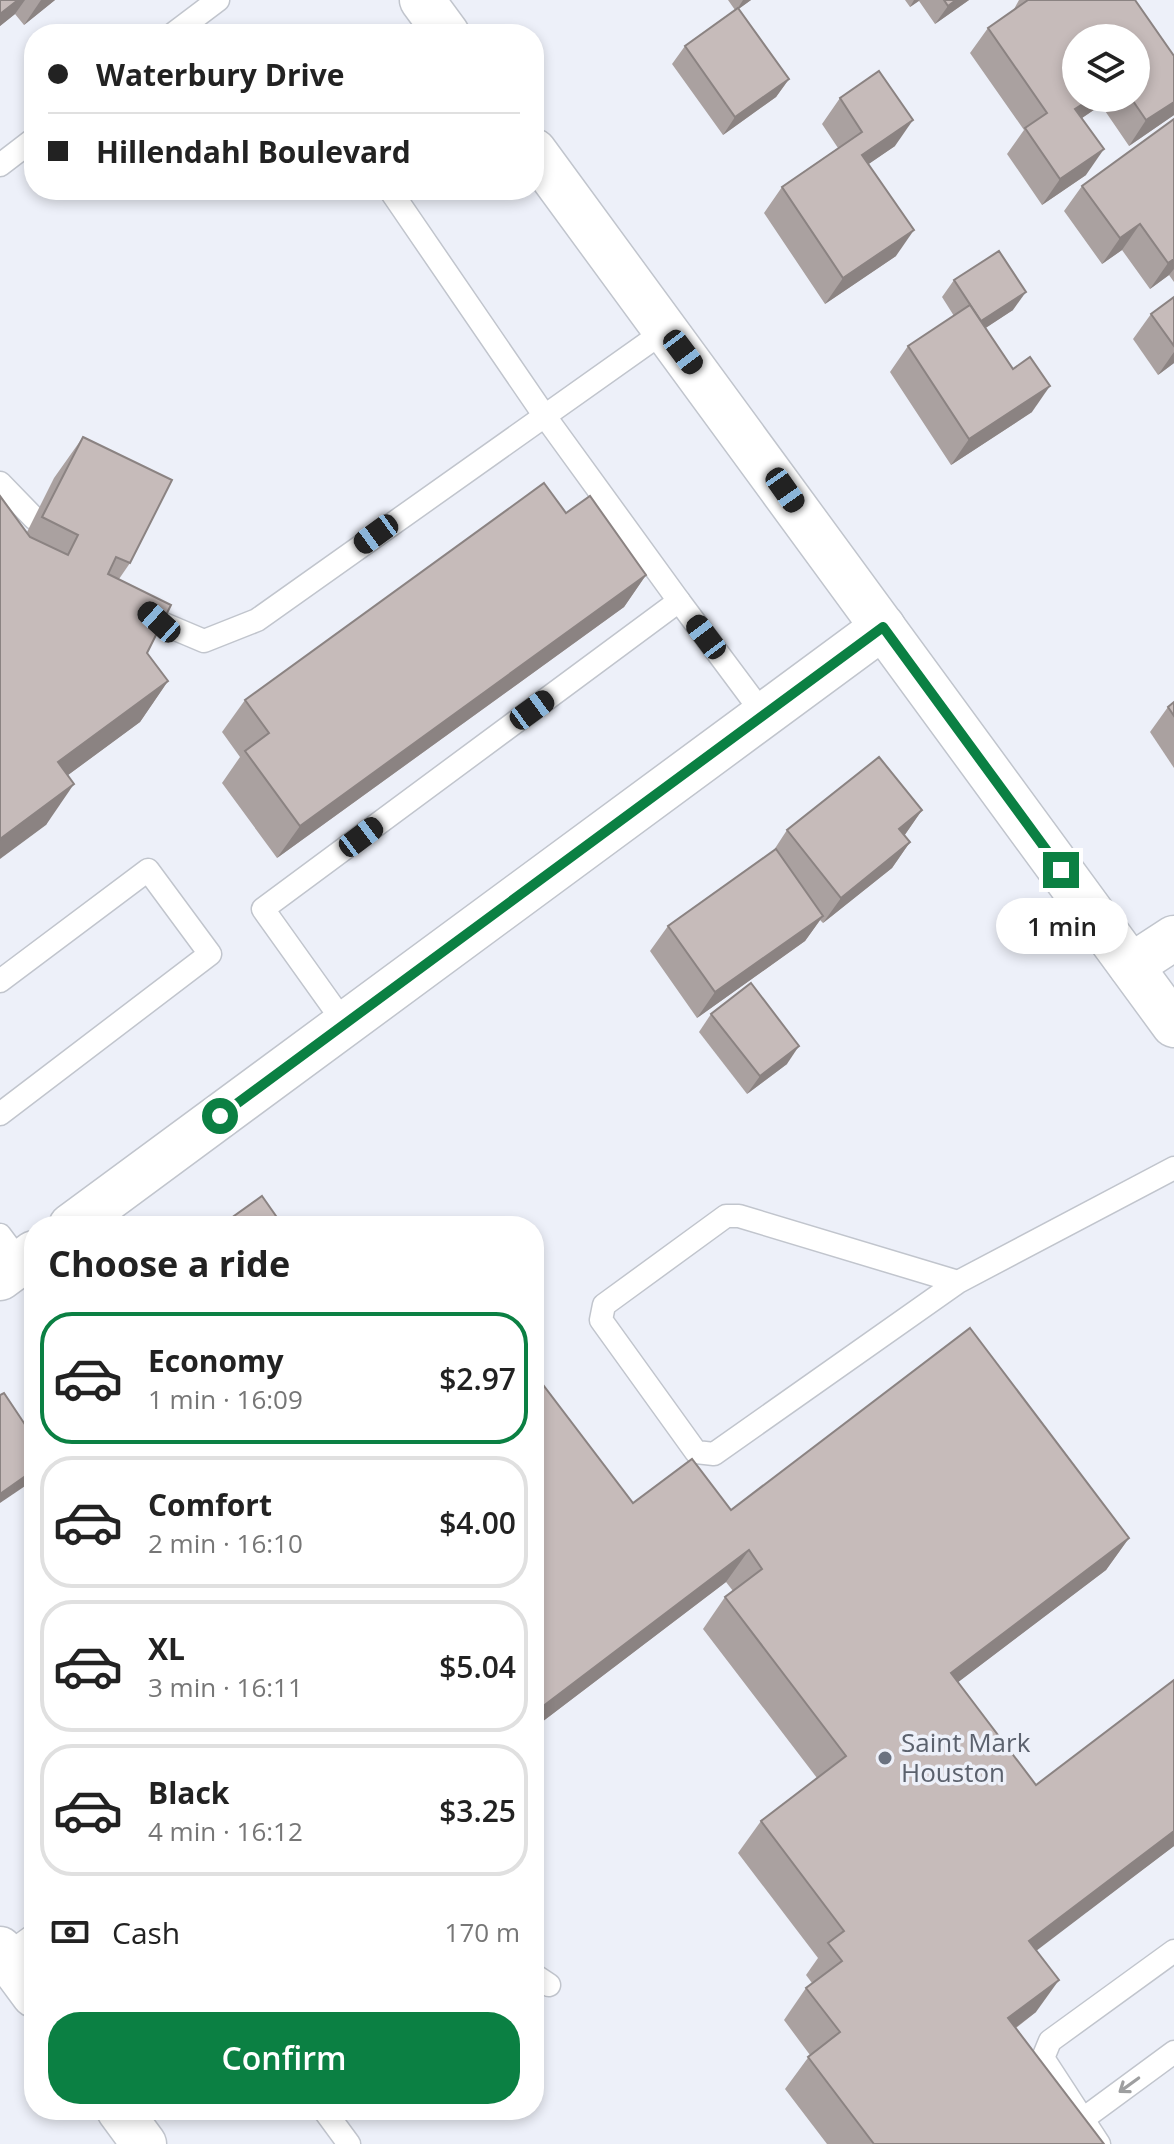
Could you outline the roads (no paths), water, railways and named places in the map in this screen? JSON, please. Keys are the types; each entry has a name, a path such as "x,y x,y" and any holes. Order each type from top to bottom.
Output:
{"street":[{"path":"544,165 1174,1025"},
{"path":"85,1216 883,627"},
{"path":"1131,966 1174,938"},
{"path":"13,1947 24,1972"},
{"path":"126,2120 144,2144"}],"lane":[{"path":"186,24 218,0"},
{"path":"0,165 24,147"},
{"path":"397,200 544,415 764,715"},
{"path":"124,590 159,622 204,641 257,620 666,330"},
{"path":"0,483 34,518"},
{"path":"345,1024 263,909 679,601"},
{"path":"0,981 148,870 210,954 0,1114"},
{"path":"958,1282 739,1216 726,1216 604,1305 601,1320 696,1452 714,1454 958,1282 1174,1168"},
{"path":"1099,2144 1043,2058 1050,2041 1174,1951"},
{"path":"1083,2119 1174,2052"},
{"path":"331,2120 349,2144"}],"place":[{"name":"Saint Mark Houston","path":"885,1758"}]}
